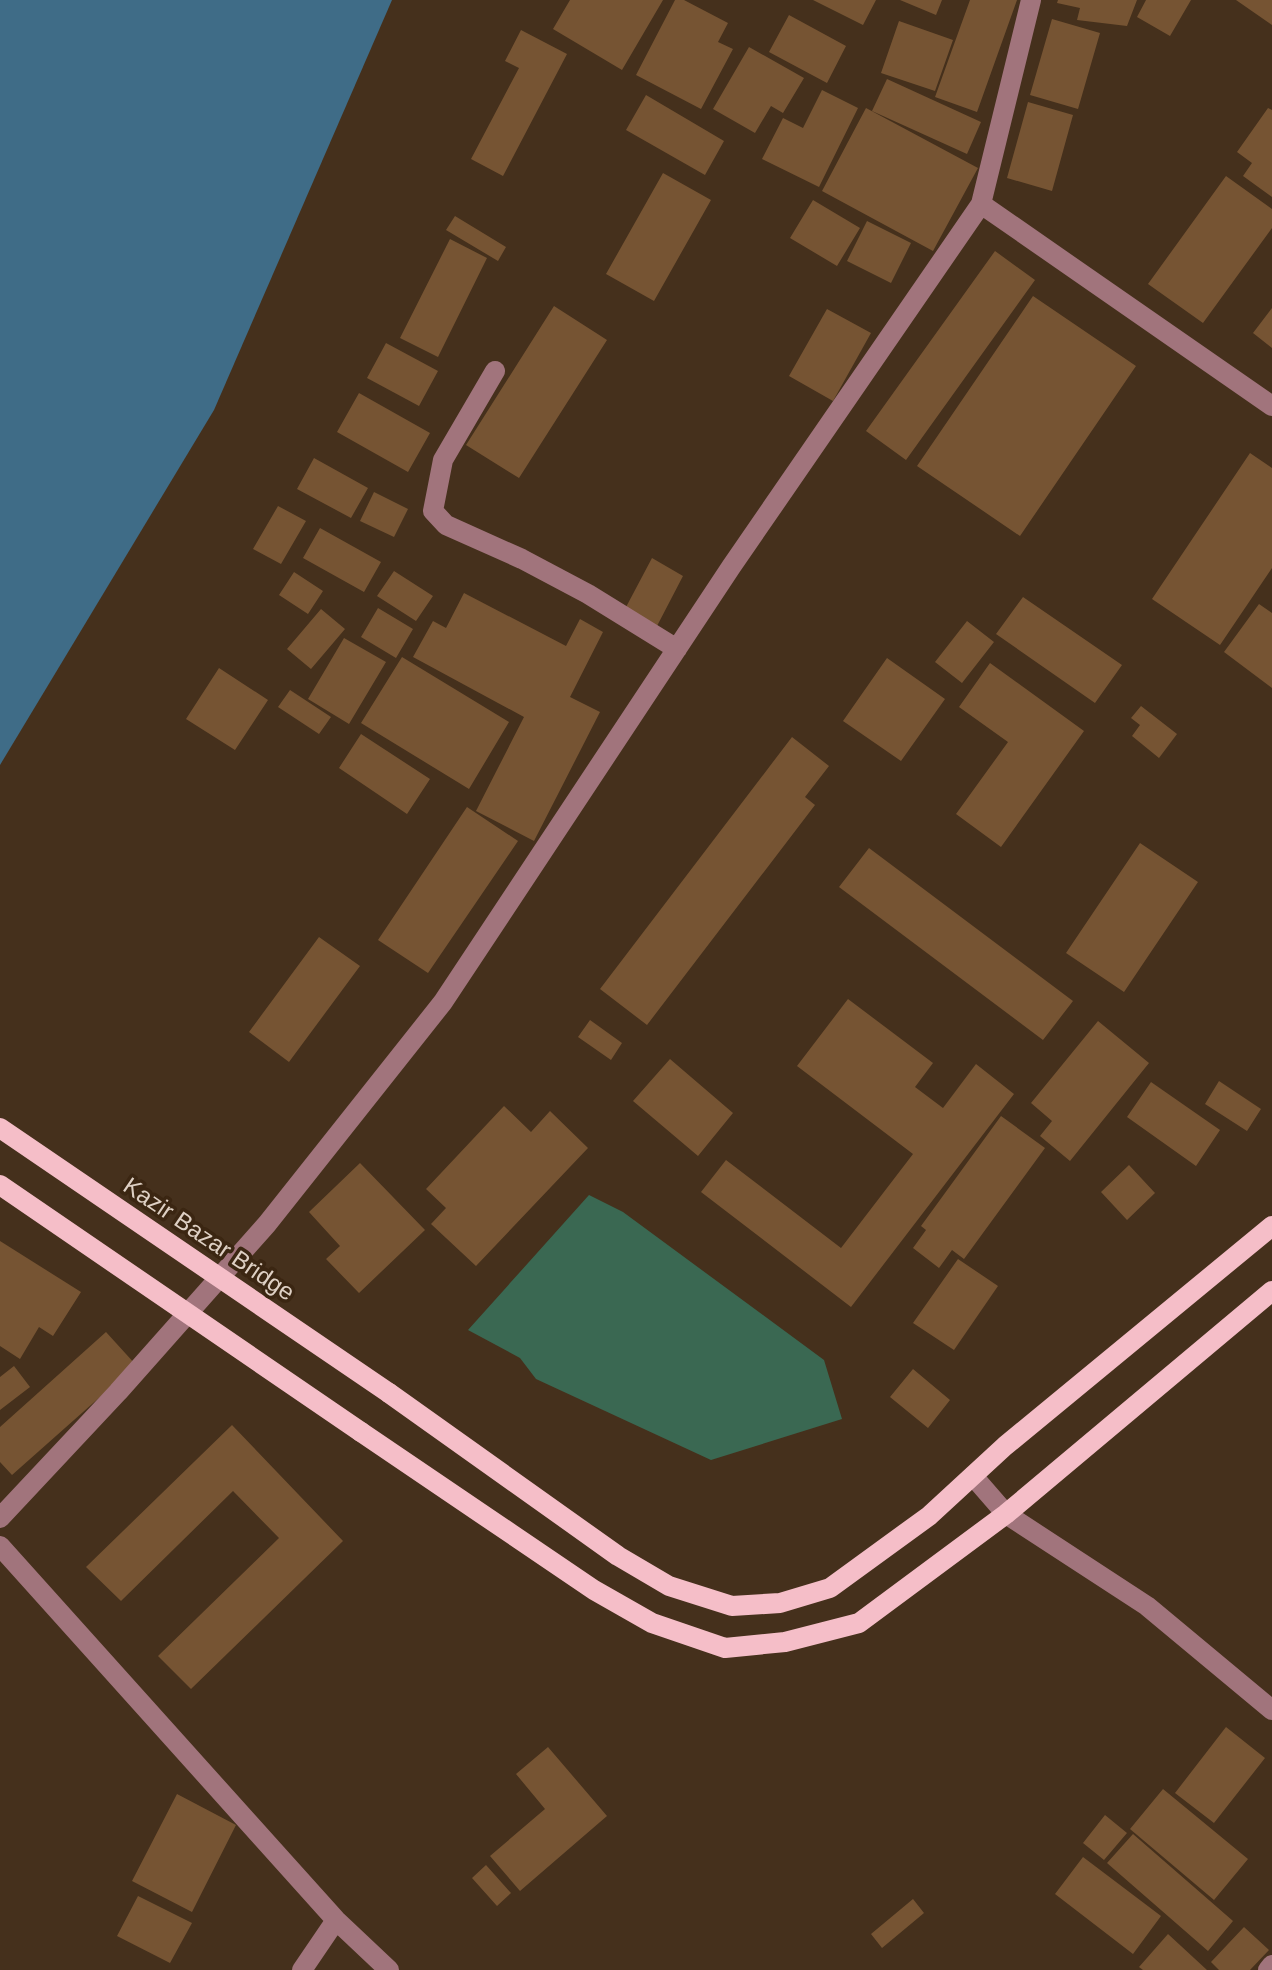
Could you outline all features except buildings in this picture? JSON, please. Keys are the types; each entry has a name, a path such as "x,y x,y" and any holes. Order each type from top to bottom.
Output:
{"main road":[{"name":"Kazir Bazar Bridge","path":"0,1128 389,1393 618,1556 669,1586 732,1606 780,1603 830,1588 929,1516 1005,1446 1272,1226"},
{"path":"0,1185 594,1590 652,1623 725,1648 785,1642 859,1623 1006,1514 1272,1291"}],"street":[{"path":"0,1518 118,1392 267,1224 443,1002 677,649 981,204 1031,0"},
{"path":"981,204 1272,406"},
{"path":"495,371 443,460 433,511 446,525 522,559 588,594 677,649"},
{"path":"973,1476 1006,1514 1147,1606 1272,1710"},
{"path":"0,1546 336,1920 389,1970"},
{"path":"302,1970 336,1920"},
{"path":"1268,1970 1272,1965"}],"green space":[{"path":"589,1195 623,1212 824,1360 842,1419 711,1460 536,1379 520,1358 468,1330"}],"water":[{"path":"0,0 392,0 214,410 0,765"}]}
